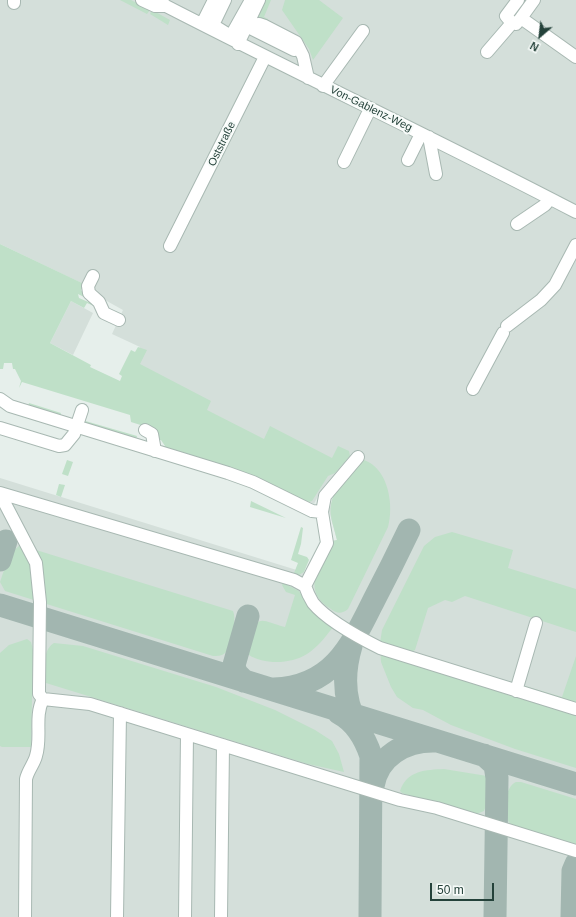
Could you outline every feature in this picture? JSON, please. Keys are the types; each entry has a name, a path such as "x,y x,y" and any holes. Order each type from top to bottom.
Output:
{"street":[{"name":"Von-Gablenz-Weg","path":"142,0 155,6 165,2 206,26 265,57 576,212"},
{"path":"206,26 214,0"},
{"path":"206,26 219,0"},
{"path":"206,26 225,0"},
{"path":"225,0 213,25 230,35 252,0"},
{"path":"236,42 252,0"},
{"path":"236,42 259,0"},
{"path":"518,0 506,16 516,20 576,56"},
{"path":"488,52 534,0"},
{"path":"246,26 259,24 296,42 303,56 308,78"},
{"path":"324,86 363,31"},
{"name":"Oststraße","path":"173,247 178,231 265,57"},
{"path":"344,162 370,109"},
{"path":"408,160 425,136"},
{"path":"425,136 436,174"},
{"path":"517,224 545,205 550,199"},
{"path":"473,389 505,329 541,300 555,286 576,245"},
{"path":"93,276 88,286 89,293 99,302 104,313 118,320"},
{"path":"0,399 10,406 228,473 276,493 312,511 322,512"},
{"path":"0,428 59,446 69,442 77,426 82,410"},
{"path":"145,430 152,434 155,450"},
{"path":"305,586 327,543 322,512 324,496 358,457"},
{"path":"0,494 294,580 305,586 312,602 320,609 356,636 380,648 576,709"},
{"path":"0,494 36,563 40,602 39,694 43,699 83,703 120,713 400,800 437,808 576,851"},
{"path":"516,691 536,623"},
{"path":"25,917 26,779 29,769 37,755 38,710 43,699"},
{"path":"117,917 120,713"},
{"path":"185,917 187,734"},
{"path":"221,917 223,745"}],"shaded area":[{"path":"0,0 576,0 576,917 0,917 0,478 316,576 332,541 337,540 329,511 335,492 328,484 319,494 314,504 168,433 121,385 140,347 112,334 123,310 96,295 98,291 0,244"},
{"path":"71,301 93,313 73,355 50,343"}],"green space":[{"path":"120,0 131,0 150,10 147,14"},
{"path":"262,0 271,0 264,17 268,19 268,22 254,15"},
{"path":"285,0 319,0 343,18 313,60 309,49 282,10"},
{"path":"152,10 170,20 168,25 150,14"},
{"path":"0,244 84,284 81,290 88,299 78,294 79,298 93,304 96,307 87,303 84,308 71,301 50,343 91,365 90,367 120,381 122,376 119,374 131,350 135,352 138,347 147,350 140,364 211,401 207,410 264,439 270,426 332,458 338,446 349,451 350,456 335,473 328,476 312,501 309,502 163,447 165,446 161,440 159,440 147,427 131,422 130,415 22,382 19,388 21,381 15,369 13,369 12,363 4,363 3,369 0,369"},
{"path":"29,403 61,413 60,416 28,406"},
{"path":"82,420 137,436 136,439 84,423"},
{"path":"67,460 73,462 68,476 62,474"},
{"path":"364,460 379,471 384,480 390,499 390,518 388,527 348,609 342,613 337,613 322,602 316,594 315,578 332,541 337,540 331,516 332,499 335,492"},
{"path":"59,484 65,485 61,497 56,495"},
{"path":"251,501 286,518 250,507"},
{"path":"301,527 303,528 298,554 307,557 309,560 304,572 299,575 294,573 298,563 291,560"},
{"path":"452,532 513,550 508,568 576,589 576,632 465,596 452,602 445,600 428,608 415,650 411,652 562,697 576,656 576,768 515,749 451,725 423,710 413,708 397,697 391,687 381,662 380,643 382,630 424,546 435,537"},
{"path":"20,545 233,611 234,626 232,639 228,650 222,655 213,656 5,591 0,582 9,555"},
{"path":"283,583 299,591 311,611 334,626 322,641 307,654 294,660 270,662 249,655 247,650 255,625 258,622 265,621 285,627 295,595 286,592 282,585"},
{"path":"27,639 31,642 33,650 31,747 2,747 0,746 0,653 9,645"},
{"path":"54,643 83,646 216,687 275,710 315,730 332,741 339,754 344,772 308,764 46,683 45,661 47,651"},
{"path":"444,769 487,776 487,803 484,811 474,815 402,793 400,791 407,779 418,772"},
{"path":"516,782 521,782 576,799 576,846 515,828 510,824 506,814 506,798 510,788"}],"taxiway":[{"path":"274,689 294,686 311,681 326,672 338,661 357,633 409,530"},
{"path":"0,560 6,541"},
{"path":"0,605 576,784"},
{"path":"244,681 236,673 234,665 248,616"},
{"path":"351,646 348,656 346,686 349,706 357,725"},
{"path":"339,713 350,721 359,731 371,756 370,917"},
{"path":"373,786 376,775 381,766 394,752 413,744 433,741"},
{"path":"484,755 495,765 497,778 495,917"},
{"path":"572,917 573,871 576,864"}]}
